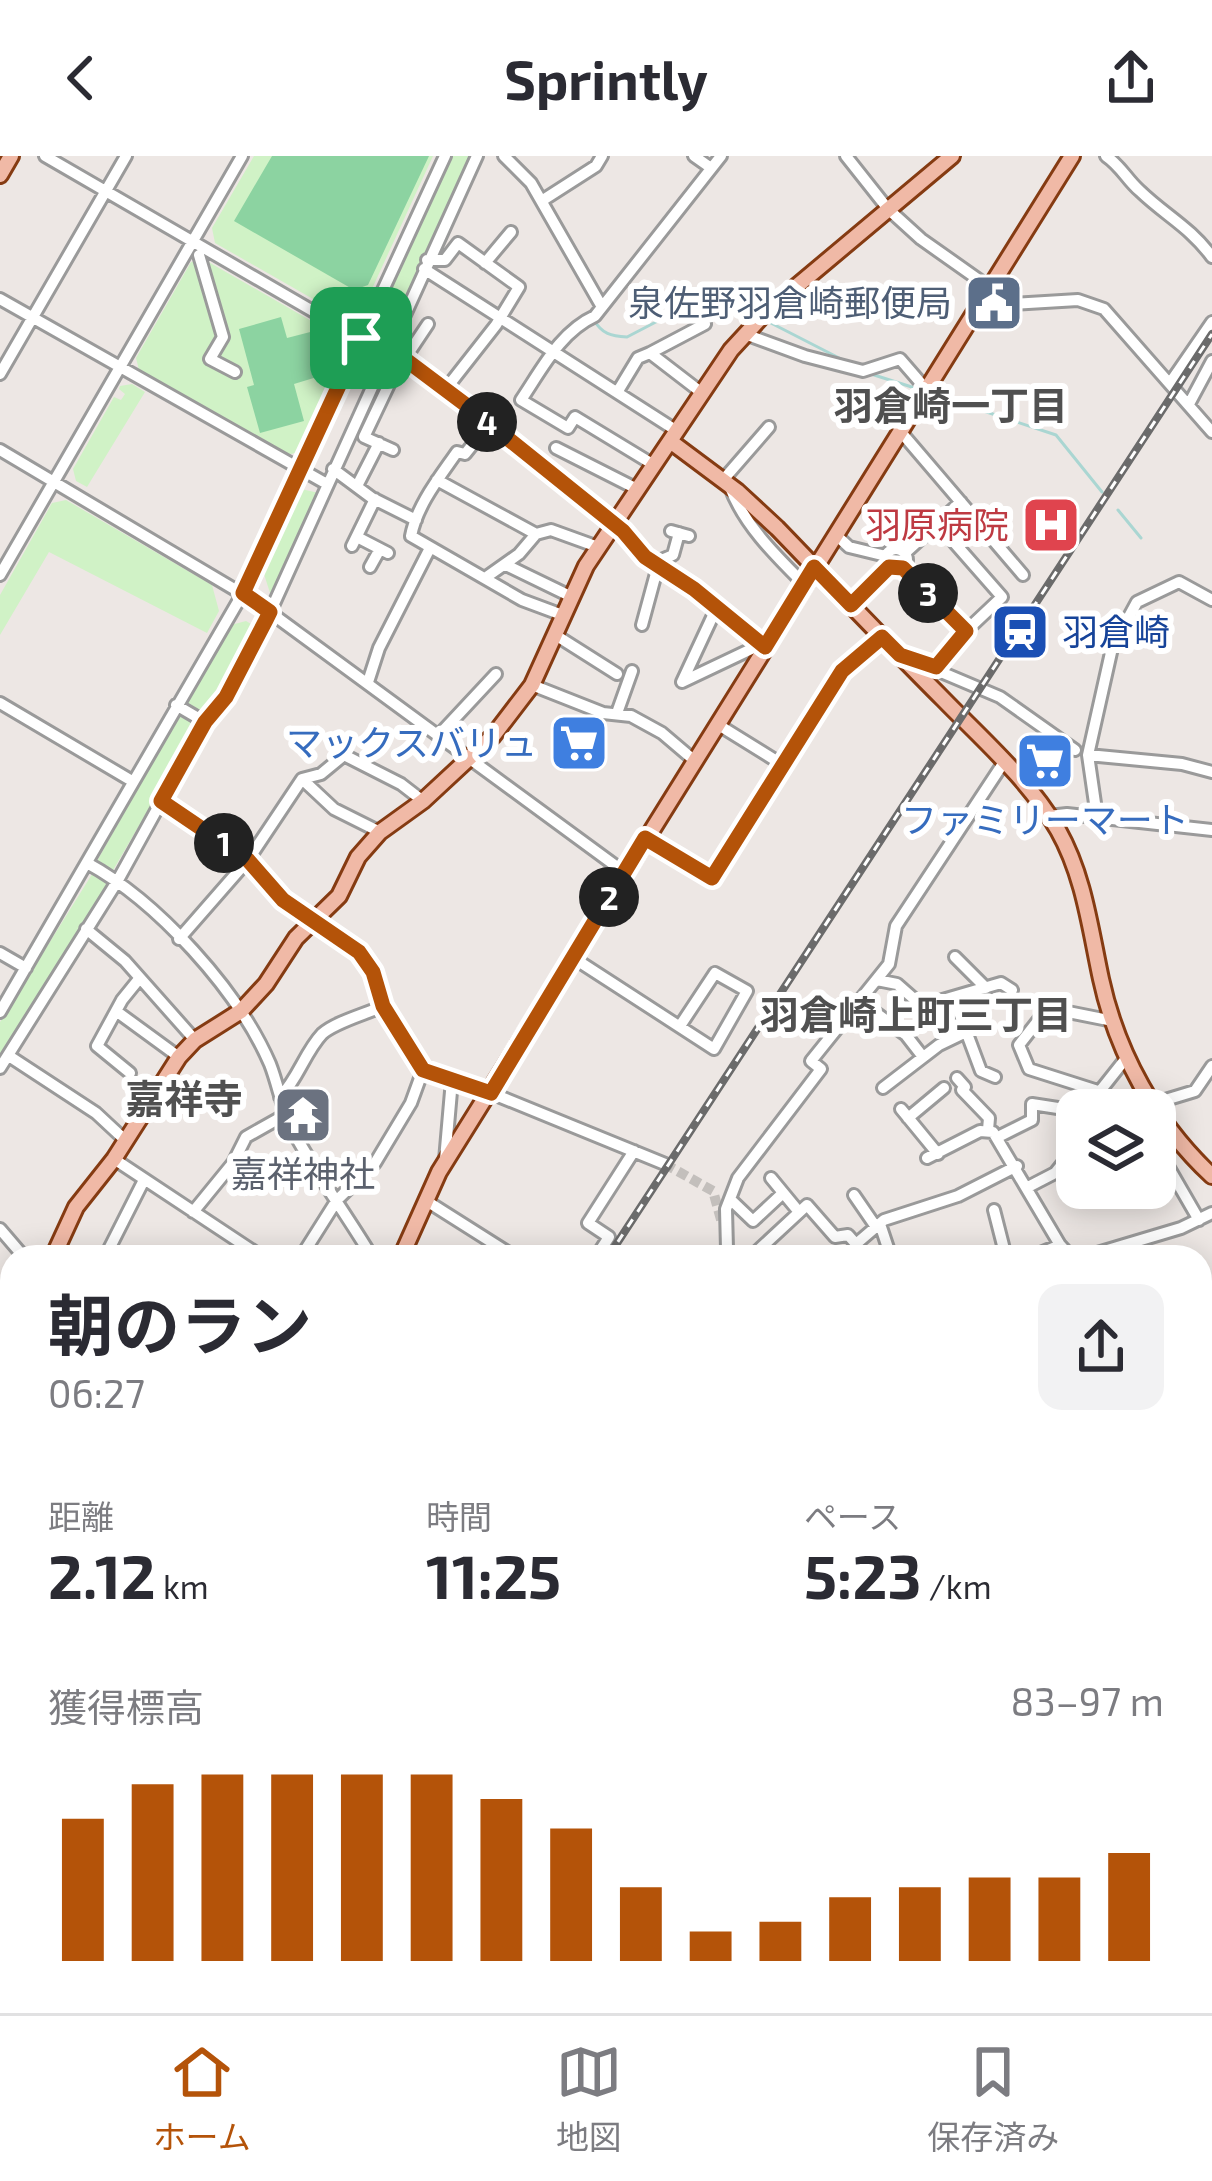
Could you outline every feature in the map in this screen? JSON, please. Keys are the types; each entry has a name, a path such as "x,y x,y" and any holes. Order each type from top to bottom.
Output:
{"main road":[{"path":"0,175 11,156"},
{"path":"58,1245 76,1207 114,1159 178,1057 195,1040 241,1011 314,919 339,896 358,857 380,832 424,801 493,736 532,685 598,547 745,334 952,156"},
{"path":"405,1245 445,1163 763,645 1072,156"},
{"path":"674,436 814,567 1004,762 1049,816 1080,880 1114,1021 1143,1089"},
{"path":"1176,1137 1212,1176"}],"street":[{"path":"45,156 404,359 613,524 656,565 717,607 763,645 682,682 717,607"},
{"path":"0,374 126,156"},
{"path":"0,575 242,156"},
{"path":"0,1012 243,593 445,156"},
{"path":"0,1068 118,880 205,722 226,697 270,612 477,156"},
{"path":"542,200 596,166 602,156"},
{"path":"694,156 711,167"},
{"path":"655,466 575,417 568,428 521,400 575,325 602,308 721,156"},
{"path":"846,156 888,209 1013,304 1078,300 1103,309 1212,432"},
{"path":"1106,156 1120,166 1137,190 1192,230 1212,257"},
{"path":"507,157 542,200 602,308"},
{"path":"485,263 511,232"},
{"path":"426,265 446,260 458,243 519,287 445,390"},
{"path":"199,255 223,337 210,359 235,372"},
{"path":"426,265 618,391 674,436"},
{"path":"0,299 327,484"},
{"path":"1170,383 1212,322"},
{"path":"393,450 364,436 428,324"},
{"path":"618,391 638,358 705,324"},
{"path":"745,334 863,371 900,358 926,389"},
{"path":"650,353 702,393"},
{"path":"1189,404 1212,361"},
{"path":"489,424 465,454 457,452 437,480 411,536 522,600 565,616"},
{"path":"770,427 726,483 778,559 804,584"},
{"path":"900,430 1023,575"},
{"path":"358,484 379,443"},
{"path":"556,448 638,489"},
{"path":"0,450 243,593 624,872"},
{"path":"333,469 375,500 416,520"},
{"path":"437,480 536,533"},
{"path":"370,567 384,551 354,542 375,500"},
{"path":"904,554 962,502"},
{"path":"936,667 1002,597 938,524"},
{"path":"485,578 506,565 536,533 551,530 598,547"},
{"path":"642,625 656,565 673,555 680,533"},
{"path":"835,534 849,547 903,568 966,631"},
{"path":"368,682 389,627 430,548"},
{"path":"851,605 895,550 904,554 907,563 903,568"},
{"path":"506,565 572,597"},
{"path":"1097,817 1082,753 1112,648 1137,602 1179,582 1212,600"},
{"path":"557,636 617,674"},
{"path":"645,838 712,878 842,671 882,637"},
{"path":"900,655 1000,697 1082,753 1212,772"},
{"path":"617,713 632,671"},
{"path":"440,734 496,674"},
{"path":"532,685 603,713 646,723 694,760"},
{"path":"0,703 133,781"},
{"path":"176,705 205,722"},
{"path":"717,724 784,764"},
{"path":"179,938 248,860 302,779 321,774 344,754 424,801"},
{"path":"728,1245 726,1209 738,1178 821,1069 811,1061 889,964 896,926 1004,762"},
{"path":"302,779 334,809 380,832"},
{"path":"161,801 248,860 283,900 359,952 373,972 383,1006 423,1070 664,1164"},
{"path":"1049,816 1212,830"},
{"path":"87,863 118,880 179,938 241,1011 270,1065 285,1115 365,1245"},
{"path":"86,929 125,961 195,1040"},
{"path":"0,953 26,968"},
{"path":"572,957 714,1048 747,991 715,973 680,1026"},
{"path":"955,957 986,988"},
{"path":"130,1073 97,1046 139,979"},
{"path":"878,980 897,984 922,1006 1001,982 1012,990"},
{"path":"954,999 981,1071 994,1077"},
{"path":"861,1002 906,1035 923,1057"},
{"path":"280,1097 295,1082 303,1060 322,1034 383,1006"},
{"path":"1092,1089 1029,1069 1019,1045 1048,1008 1114,1021"},
{"path":"116,1011 178,1057"},
{"path":"883,1088 966,1032"},
{"path":"9,1056 95,1113 125,1140"},
{"path":"1100,1089 1127,1057"},
{"path":"1176,1097 1196,1091 1212,1066"},
{"path":"309,1245 338,1200 375,1163 411,1103 423,1070"},
{"path":"957,1078 988,1118 1060,1245"},
{"path":"445,1163 452,1080"},
{"path":"944,1088 904,1114 932,1156 1033,1120 1032,1104 1056,1107"},
{"path":"194,1212 233,1163 246,1137 285,1115"},
{"path":"605,1245 610,1238 588,1223 634,1151"},
{"path":"114,1159 244,1245"},
{"path":"764,1245 807,1205 835,1237 848,1235 856,1244 878,1226 958,1196 1016,1166"},
{"path":"1028,1186 1056,1172"},
{"path":"771,1178 799,1212"},
{"path":"111,1245 144,1180"},
{"path":"1176,1180 1199,1220"},
{"path":"730,1198 753,1220 783,1193"},
{"path":"854,1195 886,1245"},
{"path":"425,1200 486,1245"},
{"path":"994,1210 1003,1245"},
{"path":"1121,1245 1212,1213"},
{"path":"721,1245 722,1223"}],"green space":[{"path":"254,156 433,156 360,315 348,319 215,243 212,228"},
{"path":"272,156 429,156 368,285 354,290 234,221"},
{"path":"450,156 471,156 387,338 385,330 373,327"},
{"path":"205,260 341,338 344,351 299,452 287,455 139,370 136,358 191,262"},
{"path":"281,317 287,338 318,330 330,373 294,384 304,421 260,433 247,387 254,385 239,329"},
{"path":"132,384 145,392 87,487 76,481 73,469 114,397 121,400 125,394 120,386"},
{"path":"301,489 319,493 272,599 262,568"},
{"path":"66,500 212,585 219,611 207,633 49,552 0,635 0,595 52,503"},
{"path":"246,621 258,628 253,640 209,712 197,713 187,701 231,625"},
{"path":"185,715 196,728 112,872 97,861 178,717"},
{"path":"94,871 110,883 0,1060 0,1022"}],"waterway":[{"path":"594,320 608,333 627,337 704,297 718,298 754,315"},
{"path":"765,320 843,360"},
{"path":"871,374 918,389"},
{"path":"935,395 1056,435 1102,492"},
{"path":"1118,510 1141,538"}],"tunnel":[{"path":"665,1164 713,1191 722,1223"}],"railway":[{"path":"616,1245 1212,334"}],"place":[{"name":"泉佐野羽倉崎郵便局","path":"994,303"},
{"name":"羽原病院","path":"1051,525"},
{"name":"羽倉崎","path":"1020,632"},
{"name":"マックスバリュ","path":"579,743"},
{"name":"ファミリーマート","path":"1045,761"},
{"name":"嘉祥神社","path":"303,1115"}],"district":[{"name":"羽倉崎一丁目","path":"951,406"},
{"name":"羽倉崎上町三丁目","path":"916,1015"},
{"name":"嘉祥寺","path":"184,1099"}],"route":[{"path":"361,338 402,357 466,405 623,531 635,549 765,647 814,567 851,605 889,567 903,568 966,631 936,667 900,655 882,637 862,651 842,671 712,878 645,838 491,1093 423,1070 383,1006 373,972 359,952 283,900 248,860 161,801 205,722 226,697 270,612 243,593 361,338"}]}
